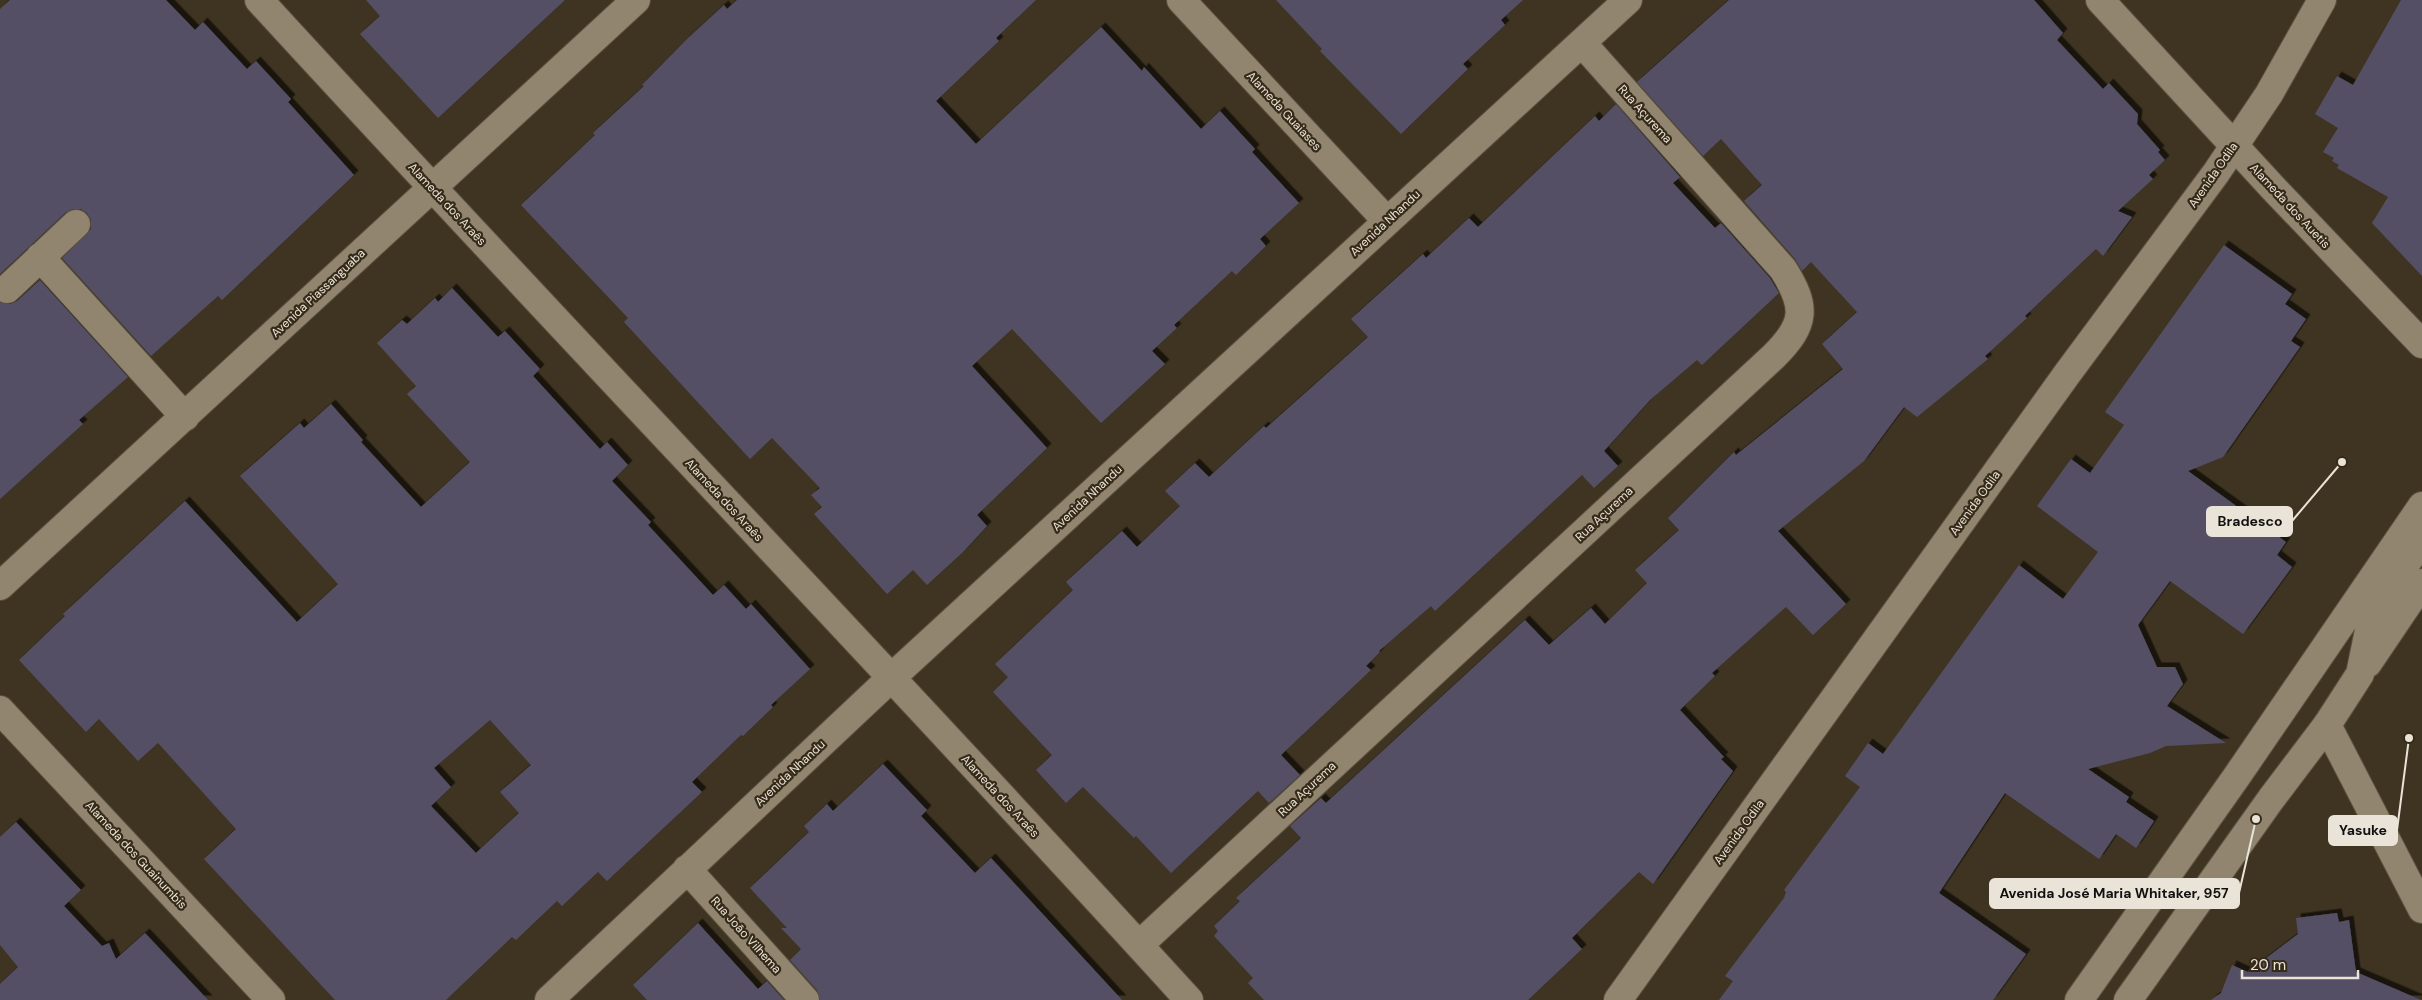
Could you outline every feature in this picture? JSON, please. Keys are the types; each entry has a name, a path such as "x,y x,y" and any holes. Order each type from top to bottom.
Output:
{"street":[{"name":"Alameda dos Araês","path":"259,0 431,188 891,678 1189,1000"},
{"name":"Avenida Piassanguaba","path":"0,586 636,0"},
{"name":"Alameda Guaiases","path":"1181,0 1387,221"},
{"name":"Avenida Nhandu","path":"549,1000 891,678 1628,0"},
{"name":"Alameda dos Auetis","path":"2100,0 2234,147 2422,344"},
{"name":"Avenida Odila","path":"1618,1000 2067,374 2234,147 2269,94 2322,0"},
{"name":"Rua Açurema","path":"1138,945 1774,356 1796,331 1800,321 1801,307 1795,290 1783,269 1582,43"},
{"path":"7,288 76,224"},
{"path":"40,257 185,417"},
{"path":"2079,1000 2237,776 2422,506"},
{"path":"2360,674 2373,612 2422,540"},
{"path":"2128,1000 2271,799 2327,725 2422,582"},
{"name":"Alameda dos Guainumbis","path":"0,710 271,1000"},
{"path":"2327,725 2422,909"},
{"name":"Rua João Vilhema","path":"687,869 805,1000"}],"building":[{"path":"10,0 166,0 195,30 203,22 247,69 256,61 291,99 288,102 354,175 222,300 218,296 151,356 62,258 91,229 91,220 87,213 81,209 73,209 65,213 0,274 0,9"},
{"path":"366,0 565,0 438,118 360,34 380,16"},
{"path":"737,0 1036,0 996,38 999,41 936,101 976,144 1101,27 1142,71 1144,67 1201,129 1220,111 1255,149 1252,152 1299,203 1260,239 1266,246 1236,275 1232,271 1174,325 1177,328 1152,351 1165,364 1101,423 1012,329 972,366 1047,448 977,515 987,526 963,552 927,585 913,570 887,594 814,514 822,507 811,495 820,488 772,438 750,459 624,322 628,318 521,205 595,135 593,133 644,86 642,85 687,39 724,5 727,9"},
{"path":"1276,0 1523,0 1501,20 1505,25 1463,64 1468,69 1401,134 1320,51 1322,49"},
{"path":"1729,0 2034,0 2063,33 2057,40 2103,89 2109,83 2138,114 2137,124 2160,150 2158,152 2165,160 2149,175 2153,179 2118,211 2132,217 2103,256 2096,249 2025,316 2027,318 1985,356 1988,359 1917,417 1904,407 1864,461 1778,531 1846,604 1813,635 1786,607 1712,673 1715,676 1680,710 1724,757 1721,759 1733,771 1653,884 1639,872 1572,938 1582,949 1528,1000 1264,1000 1248,983 1253,978 1214,936 1218,931 1214,926 1240,901 1236,898 1301,838 1290,826 1321,798 1326,803 1525,620 1549,645 1591,608 1605,624 1647,583 1635,570 1679,530 1668,518 1734,452 1736,455 1843,369 1822,344 1857,312 1811,262 1802,271 1795,259 1744,201 1762,185 1721,139 1703,156 1637,82"},
{"path":"2401,0 2422,0 2422,276 2372,223 2388,197 2337,168 2339,165 2332,161 2334,158 2323,152 2338,128 2315,114 2337,76 2353,85"},
{"path":"1616,104 1680,177 1673,183 1715,228 1721,223 1770,278 1779,293 1702,365 1697,360 1650,400 1604,451 1618,466 1594,488 1582,475 1435,611 1431,606 1379,651 1366,666 1371,670 1281,755 1300,775 1269,803 1258,791 1171,873 1136,836 1134,838 1083,787 1066,803 1036,770 1052,755 993,692 1008,677 995,664 1073,590 1066,582 1122,531 1137,547 1180,506 1165,491 1195,463 1209,477 1264,426 1266,428 1368,337 1351,319 1423,254 1426,258 1469,218 1478,227 1595,116 1599,121"},
{"path":"2224,245 2292,294 2285,304 2306,319 2291,341 2300,347 2223,457 2188,471 2286,542 2277,555 2292,567 2243,634 2170,581 2138,625 2157,667 2175,667 2183,684 2167,706 2226,743 2166,746 2150,753 2088,769 2129,797 2126,802 2154,821 2136,848 2116,834 2099,859 2005,793 1939,893 2026,954 1993,1000 1719,1000 1733,981 1725,976 1784,898 1786,892 1784,890 1860,787 1845,776 1868,743 1883,754 2019,565 2063,599 2098,552 2037,506 2071,459 2090,473 2124,425 2105,412"},
{"path":"40,280 128,377 79,420 83,424 0,499 0,302 10,304 17,301"},
{"path":"452,288 498,337 505,331 540,369 533,376 600,449 607,442 628,465 612,481 651,522 648,525 713,595 724,585 746,609 751,604 810,669 771,705 773,707 743,736 741,735 692,782 702,792 607,881 598,872 562,906 557,901 516,940 512,937 446,1000 335,1000 204,859 236,829 158,743 138,761 99,719 86,732 19,660 65,616 63,614 185,501 297,622 338,584 240,476 300,423 304,428 331,404 363,440 361,442 421,507 470,462 407,394 416,386 377,343 402,320 407,324 435,298 438,302","holes":["490,720 531,765 500,792 519,813 476,853 431,806 451,787 434,768"]},
{"path":"883,764 927,810 921,816 975,873 991,858 1122,1000 820,1000 817,990 790,960 801,949 781,928 787,928 750,888 809,832 804,826 827,804 833,811"},
{"path":"16,822 81,890 64,906 102,946 109,943 116,959 145,933 208,1000 0,1000 0,984 18,967 0,945 0,837"},
{"path":"2337,913 2339,922 2349,920 2356,972 2421,1000 2211,1000 2221,993 2232,965 2248,972 2298,934 2296,918"},
{"path":"698,923 758,989 767,981 784,1000 647,1000 633,985"}],"place":[{"name":"Bradesco","path":"2342,462"},
{"name":"Yasuke","path":"2409,738"},
{"name":"Avenida José Maria Whitaker, 957","path":"2256,819"}]}
